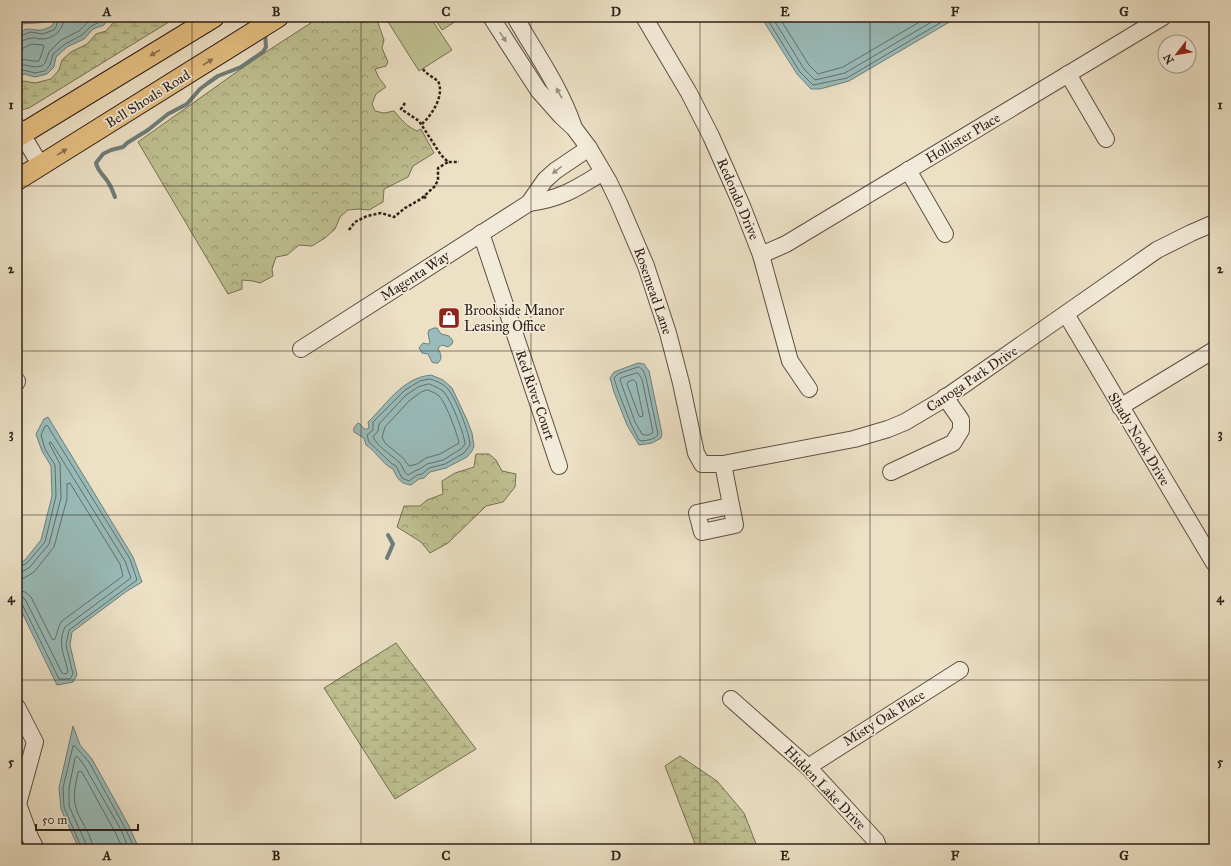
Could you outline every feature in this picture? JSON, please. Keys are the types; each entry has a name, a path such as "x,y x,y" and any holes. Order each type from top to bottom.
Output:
{"main road":[{"path":"19,132 214,17"},
{"name":"Bell Shoals Road","path":"17,180 278,17"}],"street":[{"name":"Rosemead Lane","path":"515,17 559,92 574,128"},
{"name":"Redondo Drive","path":"644,17 689,93 742,206 760,255 790,361 809,389"},
{"name":"Hollister Place","path":"760,255 786,244 1163,17"},
{"name":"Rosemead Lane","path":"495,19 538,90 574,128 589,148 603,172 628,223 656,296 668,333 681,383 696,453 702,464"},
{"path":"1068,74 1106,139"},
{"path":"19,132 41,166"},
{"name":"Magenta Way","path":"301,350 529,202 545,180 555,171 589,148"},
{"path":"908,170 945,234"},
{"name":"Magenta Way","path":"529,202 556,198 603,172"},
{"name":"Canoga Park Drive","path":"702,464 722,464 838,443 871,435 905,422 945,398 1157,250 1191,232 1214,223"},
{"name":"Red River Court","path":"481,233 559,466"},
{"name":"Shady Nook Drive","path":"1066,314 1214,564"},
{"path":"1120,407 1214,350"},
{"path":"890,472 954,443 961,430 961,420 945,398"},
{"path":"722,464 730,506"},
{"name":"Misty Oak Place","path":"808,766 960,670"},
{"name":"Hidden Lake Drive","path":"731,699 808,766 876,841 879,849"},
{"path":"17,707 35,742 18,804 36,849"}],"path":[{"path":"422,124 429,116 441,91 438,81 423,69"},
{"path":"405,103 401,110 422,124 441,155 448,162"},
{"path":"350,230 355,222 366,216 381,213 392,217 396,216 405,208 424,196 437,183 438,168 448,162 459,162"},
{"path":"424,196 427,200"}],"green space":[{"path":"114,17 177,17 29,108 17,111 17,84 24,81 35,83 51,79 59,70 62,60 71,52 87,44 96,34 106,31 114,22"},
{"path":"320,17 376,17 384,40 382,48 388,62 386,66 375,69 379,78 386,87 376,94 372,104 375,111 384,113 394,111 410,127 417,131 421,129 434,153 413,166 408,177 384,189 383,202 369,210 348,210 340,217 335,229 325,238 312,246 299,245 287,255 276,257 272,269 273,276 260,283 242,280 242,289 228,294 138,142 255,59"},
{"path":"385,17 430,17 452,50 419,71"},
{"path":"434,17 460,17 461,18 442,30"},
{"path":"476,454 489,454 496,460 502,471 516,474 515,487 503,502 486,506 448,543 430,553 421,542 397,527 404,506 420,506 427,500 443,494 442,481 455,473 474,467"},
{"path":"396,643 476,749 395,799 324,688"},
{"path":"680,756 717,781 744,813 758,849 697,849 665,766"}],"water":[{"path":"17,17 49,17 47,21 40,23 17,26"},
{"path":"57,17 107,17 108,19 104,25 93,29 84,39 67,47 56,57 54,67 47,74 35,77 24,74 17,77 17,35 26,29 42,30 52,26"},
{"path":"761,17 958,17 849,81 820,89 811,89 797,74"},
{"path":"437,328 441,334 449,336 453,341 448,347 442,345 439,347 438,349 441,354 441,358 438,363 432,362 428,354 422,353 419,348 423,343 430,343 428,333 429,330"},
{"path":"638,363 644,364 649,371 662,434 661,438 652,443 639,445 627,425 610,378 614,372"},
{"path":"431,375 443,380 452,388 472,433 474,446 467,457 446,468 430,472 424,478 419,479 411,485 399,480 393,469 366,445 364,438 354,432 354,429 358,423 364,429 368,429 368,422 403,386 421,377"},
{"path":"48,417 133,557 142,582 127,591 72,632 70,645 77,675 73,682 57,685 17,602 17,565 25,560 41,540 52,496 51,466 42,451 36,434 44,419"},
{"path":"73,726 80,745 92,759 129,826 139,849 79,849 61,809 59,788"}],"waterway":[{"path":"115,197 110,185 96,163 103,154 123,147 168,114 187,104 200,89 218,76 241,67 263,52 266,47 265,32"},
{"path":"387,558 393,544 388,535"}],"place":[{"name":"Brookside Manor Leasing Office","path":"449,318"}]}
